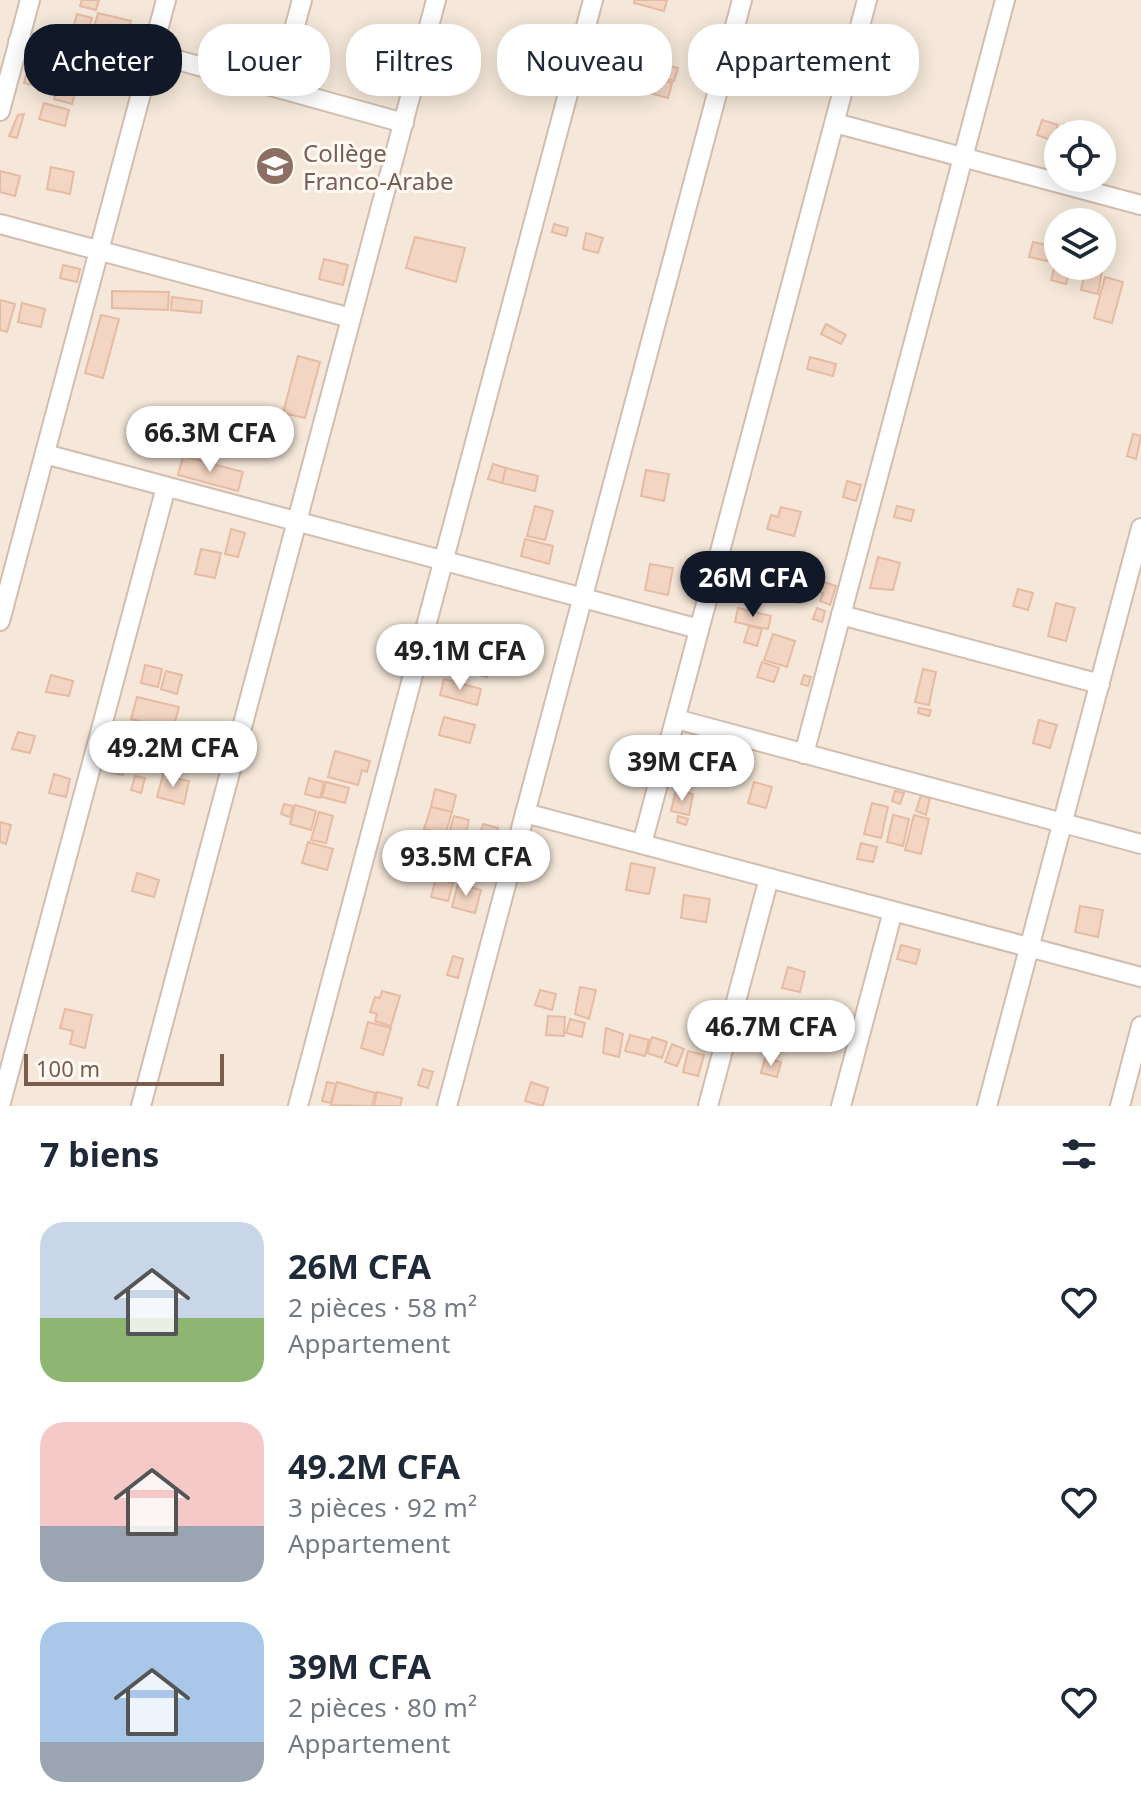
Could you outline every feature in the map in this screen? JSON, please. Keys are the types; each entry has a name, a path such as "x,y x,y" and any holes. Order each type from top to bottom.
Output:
{"street":[{"path":"0,111 30,0"},
{"path":"160,24 166,0"},
{"path":"295,24 302,0"},
{"path":"141,1106 436,0"},
{"path":"298,1106 593,0"},
{"path":"447,1106 742,0"},
{"path":"642,844 867,0"},
{"path":"804,754 1005,0"},
{"path":"18,42 24,44"},
{"path":"0,621 141,96"},
{"path":"307,96 404,123"},
{"path":"835,123 1141,205"},
{"path":"0,224 351,318"},
{"path":"45,454 699,629"},
{"path":"0,1106 166,487"},
{"path":"987,1106 1141,528"},
{"path":"841,615 1100,684"},
{"path":"676,719 1141,844"},
{"path":"525,813 1141,977"},
{"path":"708,1106 769,878"},
{"path":"841,1106 893,911"},
{"path":"1120,1106 1141,1026"}],"shaded area":[{"path":"0,0 1141,0 1141,1106 0,1106"}],"building":[{"path":"82,0 99,0 96,10 80,6"},
{"path":"635,0 667,0 664,11 634,3"},
{"path":"98,13 131,21 130,24 95,24"},
{"path":"77,14 92,18 90,24 74,24"},
{"path":"672,67 678,68 672,80"},
{"path":"55,96 74,96 72,104 54,99"},
{"path":"44,103 69,110 65,126 39,119"},
{"path":"24,114 17,138 9,136 18,115"},
{"path":"1042,120 1044,121 1044,138 1037,135"},
{"path":"51,167 74,172 70,194 47,189"},
{"path":"0,171 20,176 15,196 0,192"},
{"path":"554,224 568,228 566,236 552,232"},
{"path":"586,233 603,238 598,253 583,249"},
{"path":"415,237 465,248 456,282 406,268"},
{"path":"1033,242 1044,244 1044,260 1029,257"},
{"path":"324,259 348,265 343,285 319,279"},
{"path":"63,265 80,269 77,282 60,278"},
{"path":"1083,280 1100,280 1098,294 1081,290"},
{"path":"1104,280 1123,282 1112,323 1094,318"},
{"path":"112,291 169,292 168,310 112,308"},
{"path":"172,297 202,301 201,313 171,310"},
{"path":"0,300 15,304 7,332 0,330"},
{"path":"22,303 45,309 41,327 18,322"},
{"path":"101,315 119,319 103,378 85,373"},
{"path":"826,324 846,335 841,344 821,334"},
{"path":"298,356 320,362 305,418 283,413"},
{"path":"810,357 836,364 833,376 807,369"},
{"path":"1133,434 1141,436 1136,459 1127,456"},
{"path":"183,456 243,472 238,491 178,475"},
{"path":"493,464 506,468 502,483 488,479"},
{"path":"506,468 538,476 535,491 502,483"},
{"path":"646,470 669,474 664,501 641,496"},
{"path":"847,481 861,485 856,501 843,497"},
{"path":"535,506 553,511 545,540 527,536"},
{"path":"897,506 914,510 911,521 894,517"},
{"path":"781,507 801,512 794,536 767,529 771,515 778,517"},
{"path":"231,529 245,533 238,557 225,554"},
{"path":"525,539 553,546 549,564 521,556"},
{"path":"201,549 221,553 215,578 195,574"},
{"path":"878,557 900,563 893,590 870,588"},
{"path":"650,564 673,568 668,595 645,590"},
{"path":"787,572 807,577 800,603 780,598"},
{"path":"814,579 836,586 830,605 820,601 823,593 811,589"},
{"path":"1018,589 1033,593 1028,610 1013,606"},
{"path":"1056,603 1075,608 1066,641 1048,636"},
{"path":"738,608 771,616 768,629 735,622"},
{"path":"817,608 825,611 822,622 813,619"},
{"path":"749,626 762,629 757,646 744,642"},
{"path":"773,634 795,641 787,667 764,660"},
{"path":"465,654 492,662 487,677 460,669"},
{"path":"762,662 779,668 774,682 757,677"},
{"path":"145,665 162,669 158,687 141,683"},
{"path":"923,669 936,672 929,705 915,702"},
{"path":"166,671 182,675 177,694 161,689"},
{"path":"51,675 73,681 69,696 46,692"},
{"path":"804,675 811,677 808,686 801,684"},
{"path":"444,679 481,689 477,705 440,695"},
{"path":"137,697 179,707 173,729 131,719"},
{"path":"919,708 931,710 929,716 918,713"},
{"path":"444,717 475,725 470,743 439,735"},
{"path":"1039,720 1057,725 1050,748 1033,743"},
{"path":"18,732 35,736 30,753 12,749"},
{"path":"147,733 172,741 167,756 142,748"},
{"path":"335,751 370,761 367,772 362,770 358,785 328,777"},
{"path":"116,759 126,761 123,775 112,773"},
{"path":"164,771 170,774 169,777 189,781 184,804 157,797"},
{"path":"54,774 70,779 66,797 49,793"},
{"path":"135,776 145,778 141,793 131,790"},
{"path":"309,778 324,782 320,798 305,794"},
{"path":"326,782 349,788 345,803 322,797"},
{"path":"754,782 772,787 766,808 748,803"},
{"path":"435,789 456,795 452,812 431,807"},
{"path":"676,790 693,794 689,815 671,811"},
{"path":"895,791 904,793 900,804 892,801"},
{"path":"921,795 930,798 926,815 916,811"},
{"path":"872,803 888,807 881,838 864,834"},
{"path":"284,804 293,806 290,817 281,814"},
{"path":"295,805 316,811 311,830 290,824"},
{"path":"431,807 452,812 445,835 424,829"},
{"path":"319,812 333,816 326,843 311,840"},
{"path":"893,815 909,819 903,846 887,842"},
{"path":"914,815 929,819 921,854 905,850"},
{"path":"454,816 469,820 462,848 446,844"},
{"path":"678,816 688,819 686,825 677,822"},
{"path":"0,822 11,825 6,844 0,842"},
{"path":"483,824 498,828 494,845 487,844 491,833 481,831"},
{"path":"308,842 333,849 327,870 302,863"},
{"path":"861,843 877,847 873,862 857,859"},
{"path":"631,863 655,868 649,894 626,890"},
{"path":"137,873 159,880 154,897 132,891"},
{"path":"436,878 453,883 448,901 431,897"},
{"path":"458,884 481,890 475,913 452,907"},
{"path":"684,895 710,899 706,922 681,918"},
{"path":"1080,906 1103,910 1098,937 1075,932"},
{"path":"901,945 920,950 916,964 897,959"},
{"path":"453,956 463,959 458,978 447,975"},
{"path":"788,967 805,972 800,992 782,988"},
{"path":"580,987 596,990 589,1019 575,1014"},
{"path":"540,990 556,994 552,1010 535,1005"},
{"path":"382,991 400,996 391,1026 375,1021 377,1014 370,1012 375,997 380,998"},
{"path":"65,1009 92,1015 85,1048 70,1044 73,1031 60,1028"},
{"path":"548,1016 565,1017 564,1036 546,1035"},
{"path":"570,1019 585,1023 582,1037 566,1033"},
{"path":"368,1022 391,1028 383,1055 361,1048"},
{"path":"606,1028 623,1034 619,1057 603,1053"},
{"path":"630,1035 649,1040 645,1056 625,1051"},
{"path":"652,1037 667,1042 662,1058 647,1053"},
{"path":"672,1044 684,1049 677,1066 665,1062"},
{"path":"688,1051 704,1055 698,1076 683,1072"},
{"path":"765,1058 781,1062 777,1077 761,1073"},
{"path":"423,1069 433,1072 428,1088 418,1085"},
{"path":"327,1082 336,1084 331,1103 322,1101"},
{"path":"337,1082 375,1093 372,1106 331,1105"},
{"path":"531,1082 548,1088 543,1106 525,1101"},
{"path":"377,1092 402,1098 400,1106 374,1106"}],"place":[{"name":"Collège Franco-Arabe","path":"275,166"}]}
